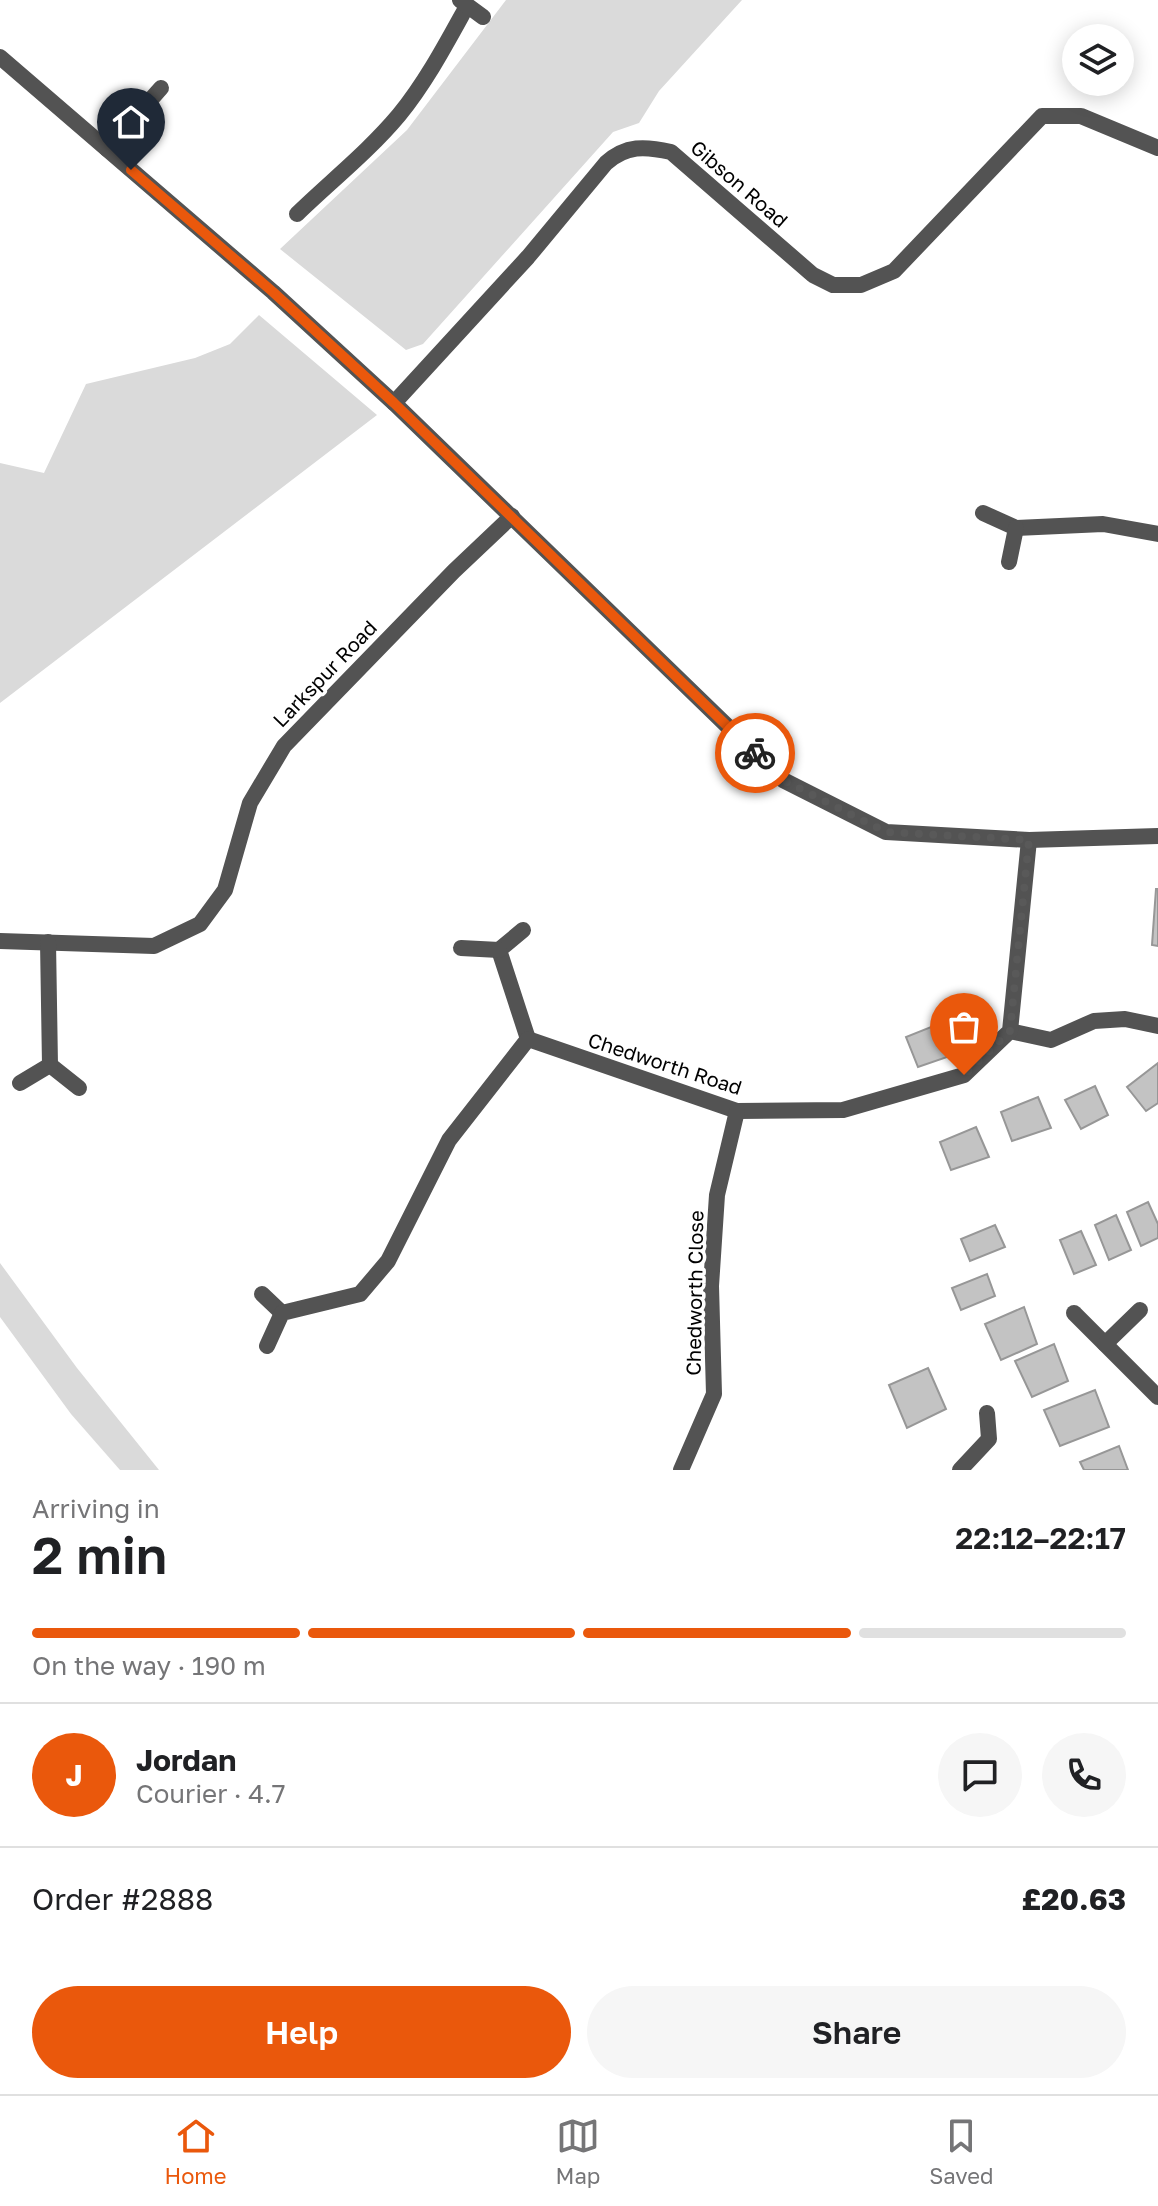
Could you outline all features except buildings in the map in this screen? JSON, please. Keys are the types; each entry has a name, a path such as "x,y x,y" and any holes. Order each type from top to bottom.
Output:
{"street":[{"path":"297,214 364,154 399,114 434,66 464,3 483,17"},
{"path":"0,57 273,292 394,403 783,780 886,832 1029,840 1158,836"},
{"path":"107,149 161,88"},
{"name":"Gibson Road","path":"394,403 528,257 606,163 630,147 652,147 671,152 813,275 833,285 861,285 894,271 1042,116 1081,116 1158,148"},
{"path":"983,513 1016,528 1103,524 1158,534"},
{"name":"Larkspur Road","path":"0,941 154,946 200,924 225,890 250,803 284,746 454,571 512,516"},
{"path":"1009,562 1016,528"},
{"path":"1029,840 1010,1031 1051,1040 1094,1021 1125,1019 1158,1026"},
{"path":"461,948 499,950 523,930"},
{"path":"48,942 50,1065"},
{"path":"282,1313 360,1294 388,1261 449,1140 528,1039 499,950"},
{"name":"Chedworth Road","path":"528,1039 737,1111 843,1110 964,1075 1010,1031"},
{"path":"20,1083 50,1065"},
{"path":"50,1065 79,1088"},
{"name":"Chedworth Close","path":"681,1470 714,1394 711,1286 717,1195 737,1111"},
{"path":"262,1294 282,1313"},
{"path":"1105,1344 1140,1310"},
{"path":"267,1346 282,1313"},
{"path":"1074,1313 1158,1397"},
{"path":"960,1470 989,1439 987,1413"}],"shaded area":[{"path":"506,0 742,0 659,91 639,123 613,132 423,344 406,350 280,249 407,130"},
{"path":"259,315 377,415 0,703 0,463 44,473 86,384 195,358 230,344"},
{"path":"0,1263 77,1368 159,1470 120,1470 71,1414 0,1317"}],"way so far":[{"path":"755,753 783,780 886,832 1029,840 1010,1031 964,1075"}],"route":[{"path":"131,170 273,292 394,403 755,753"}]}
